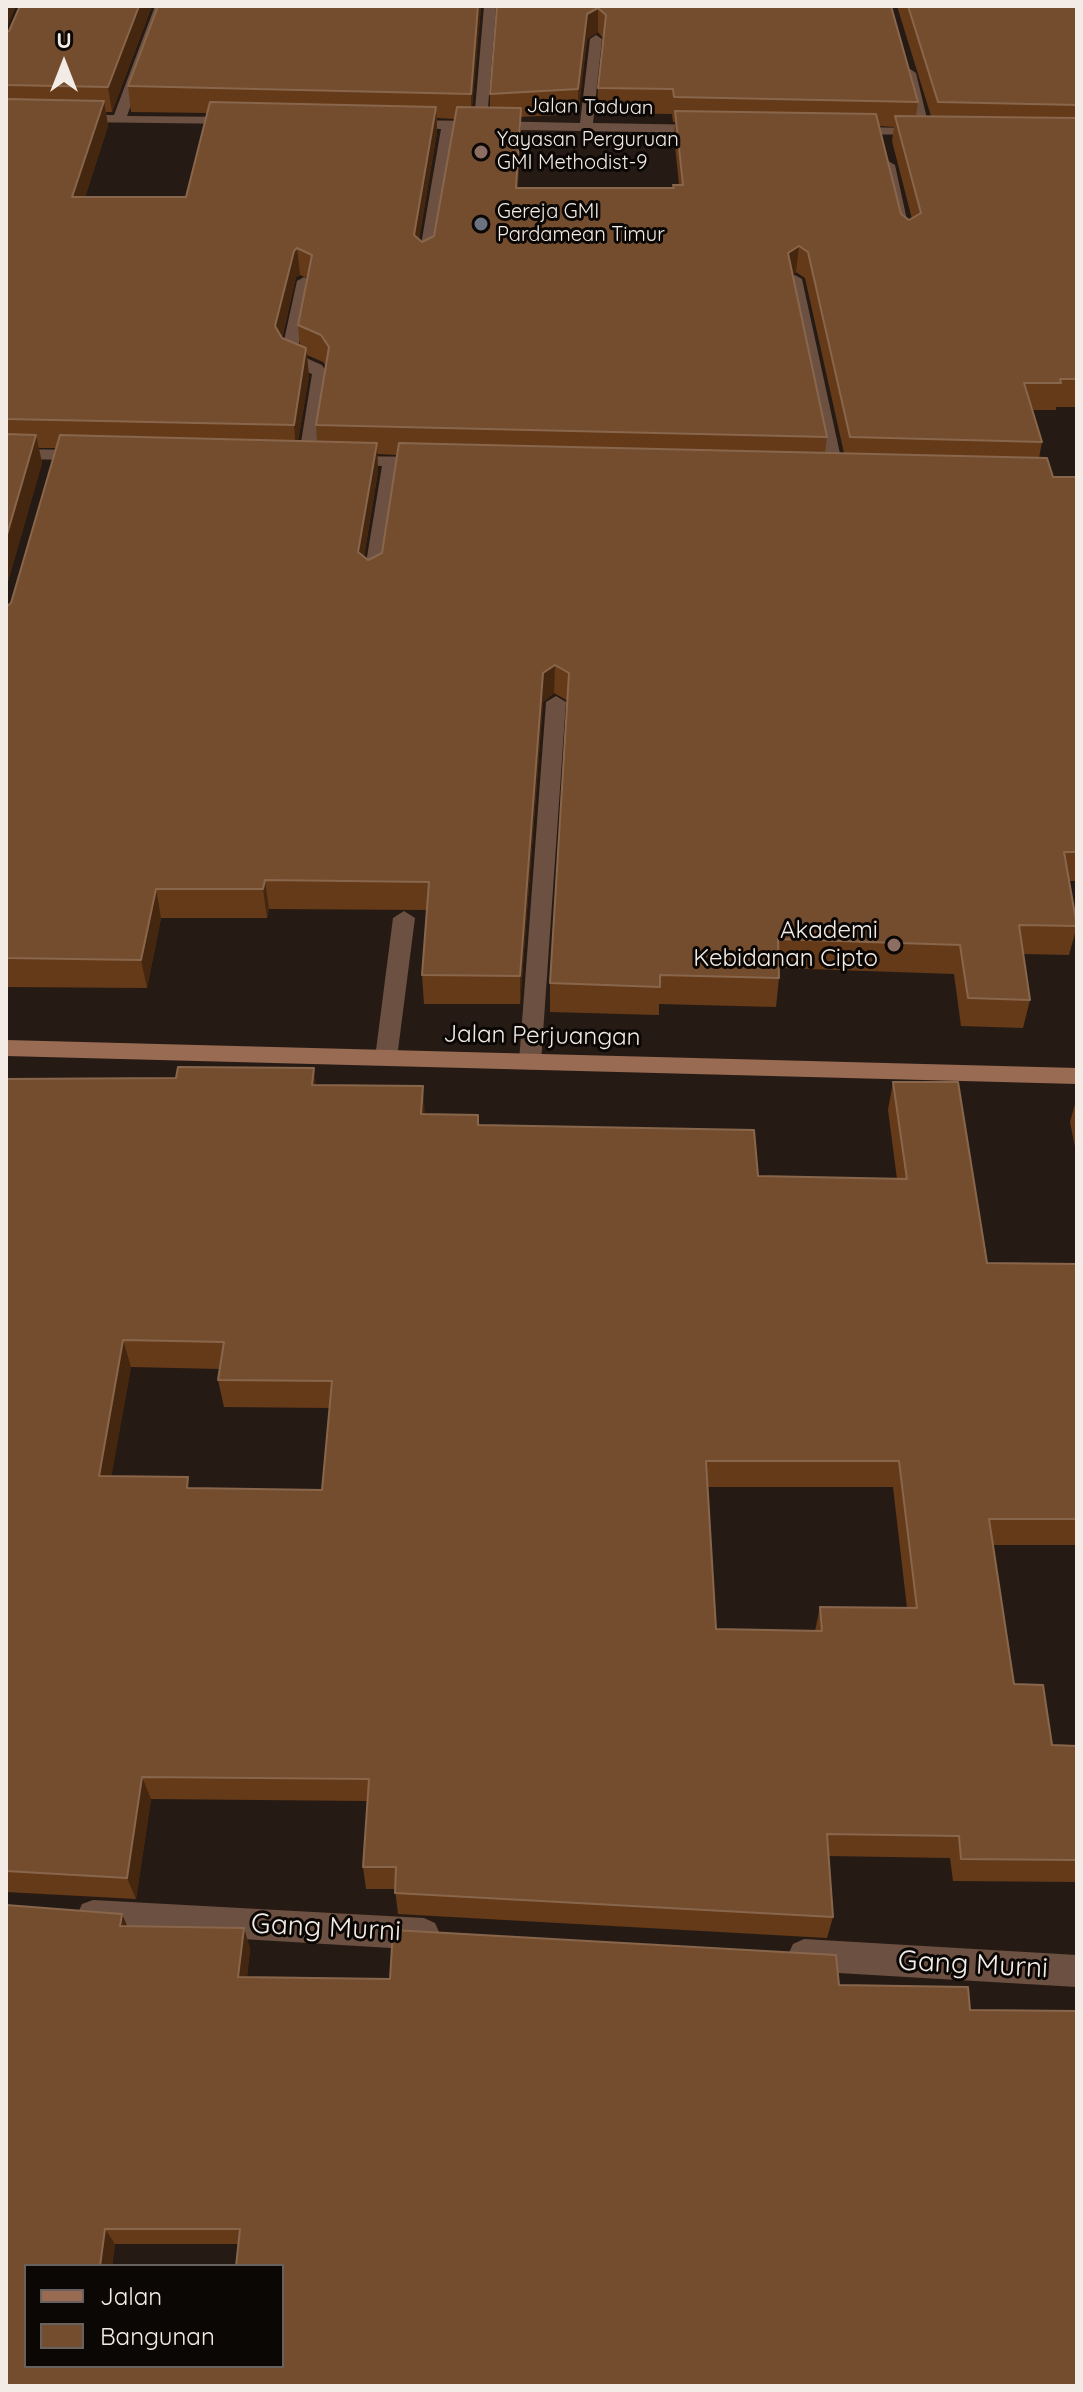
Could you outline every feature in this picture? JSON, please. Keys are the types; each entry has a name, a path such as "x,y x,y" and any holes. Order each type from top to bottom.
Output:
{"street":[{"path":"119,119 161,6"},
{"path":"480,125 490,6"},
{"path":"586,127 596,39"},
{"path":"833,131 934,132 907,63"},
{"path":"63,118 245,121"},
{"name":"Jalan Taduan","path":"386,123 725,129"},
{"path":"425,262 449,124"},
{"path":"880,131 907,240"},
{"path":"795,279 835,472"},
{"path":"304,281 289,354 292,360 316,368 320,374 312,461 438,463"},
{"path":"6,454 54,462 103,456"},
{"path":"372,581 391,461"},
{"path":"530,1062 556,702"},
{"path":"386,1058 404,918"},
{"name":"Jalan Perjuangan","path":"6,1048 1077,1076"},
{"name":"Gang Murni","path":"69,1913 447,1935"},
{"name":"Gang Murni","path":"778,1954 1077,1971"}],"building":[{"path":"20,6 139,6 108,87 6,85 6,32"},
{"path":"158,6 478,6 471,94 128,86"},
{"path":"497,6 891,6 918,102 674,97 673,89 598,88 606,15 598,8 587,14 578,89 490,94"},
{"path":"908,6 1077,6 1077,105 938,102"},
{"path":"6,99 104,101 72,197 186,197 210,102 436,107 414,235 422,242 434,236 457,107 521,108 516,188 674,188 673,185 683,185 675,111 876,114 901,214 909,220 921,213 895,116 1077,118 1077,379 1060,379 1061,383 1024,383 1042,442 850,437 808,252 799,246 788,253 827,437 316,425 329,347 321,335 298,325 312,255 297,248 275,326 282,338 306,348 294,425 6,419"},
{"path":"6,434 36,435 6,538"},
{"path":"60,435 377,443 358,552 368,560 382,553 399,443 1047,458 1053,477 1077,477 1077,852 1064,852 1077,926 1019,925 1030,1000 968,998 960,945 778,939 779,978 660,975 660,987 550,983 569,673 555,665 543,673 520,976 422,975 429,882 265,880 263,889 156,889 141,960 6,958 6,607 11,603"},
{"path":"178,1067 314,1068 312,1085 423,1086 421,1114 478,1115 478,1125 754,1130 758,1176 907,1179 893,1082 958,1082 987,1263 1077,1264 1077,1519 989,1519 1014,1684 1043,1685 1052,1745 1077,1746 1077,1860 961,1859 959,1836 827,1834 833,1917 395,1893 396,1867 363,1867 369,1779 142,1777 127,1878 6,1871 6,1079 176,1078","holes":["123,1340 224,1342 218,1380 332,1381 322,1490 187,1488 188,1477 99,1476","706,1461 899,1461 917,1608 820,1607 822,1631 716,1629"]},
{"path":"6,1905 122,1914 120,1926 244,1928 238,1977 390,1979 393,1930 836,1955 839,1985 968,1987 970,2010 1077,2011 1077,2386 6,2386"}],"place":[{"name":"Yayasan Perguruan GMI Methodist-9","path":"481,152"},
{"name":"Gereja GMI Pardamean Timur","path":"481,224"},
{"name":"Akademi Kebidanan Cipto","path":"894,945"}]}
